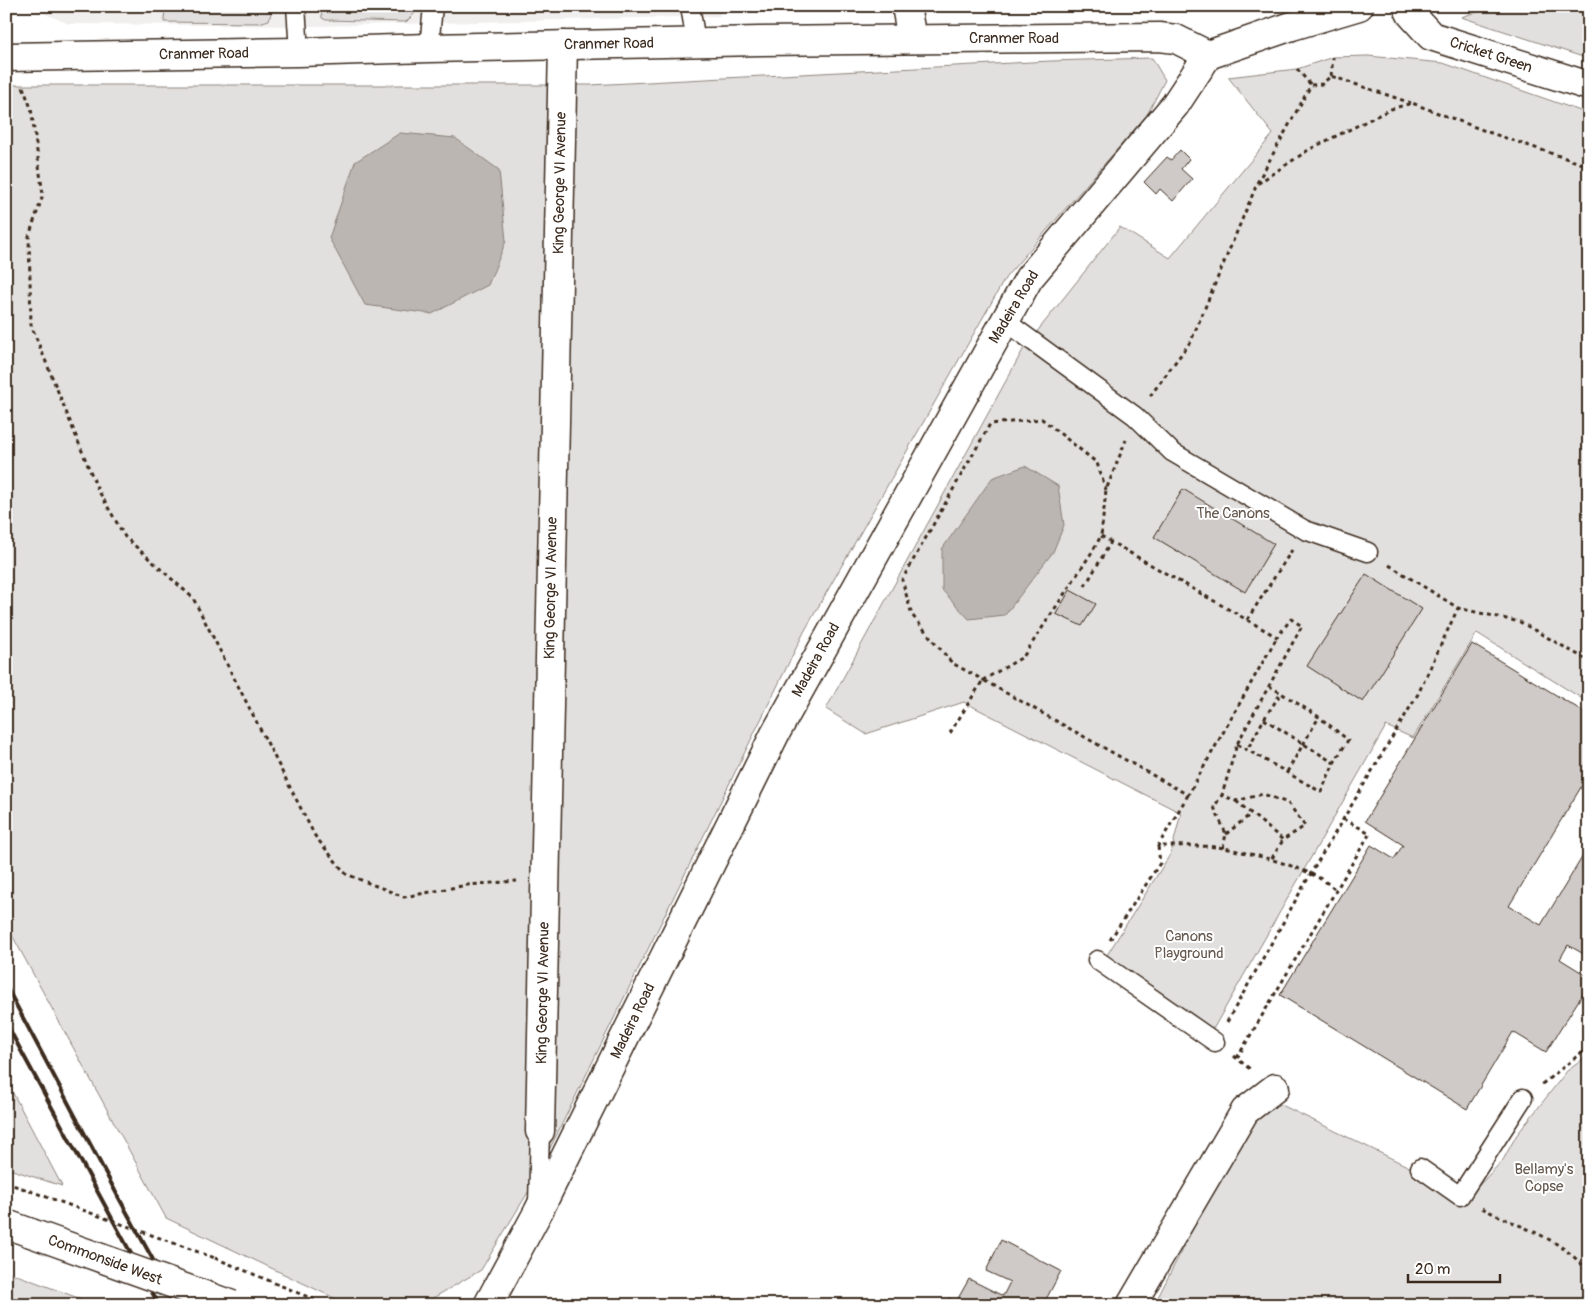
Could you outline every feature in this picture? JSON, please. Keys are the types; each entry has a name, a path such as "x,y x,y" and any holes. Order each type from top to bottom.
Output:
{"main road":[{"path":"906,6 912,39"},
{"path":"1208,56 1292,26 1358,6"},
{"name":"Cricket Green","path":"1407,6 1411,14 1431,36 1589,86"},
{"name":"Cranmer Road","path":"8,57 696,42 1160,37 1176,39 1208,56"},
{"name":"King George VI Avenue","path":"540,1130 563,45"},
{"name":"Madeira Road","path":"488,1305 538,1212 775,734 1029,278 1176,105 1208,56"},
{"path":"1131,1305 1244,1111 1275,1088"},
{"name":"Commonside West","path":"19,1229 232,1305"}],"lane":[{"path":"296,6 300,52"},
{"path":"429,48 433,6"},
{"path":"690,6 696,42"},
{"path":"1005,321 1135,416 1172,452 1305,530 1368,552"},
{"path":"1097,960 1215,1042"},
{"path":"1420,1168 1460,1196 1522,1098"},
{"path":"538,1212 540,1130"}],"path":[{"path":"8,57 31,108 43,195 29,236 31,325 97,488 125,537 193,598 315,836 346,874 404,897 467,885 545,879"},
{"path":"1311,85 1322,84 1331,76 1333,57"},
{"path":"1296,69 1311,85"},
{"path":"1331,76 1589,166"},
{"path":"950,733 983,680 1023,657 1101,536 1106,490 1135,416 1191,341 1257,184 1311,85"},
{"path":"1257,184 1310,149 1391,109 1412,103"},
{"path":"1106,490 1097,463 1042,419 990,424 902,580 912,615 952,663 1188,796"},
{"path":"1247,620 1305,530"},
{"path":"1101,536 1277,637"},
{"path":"1085,586 1111,542"},
{"path":"1368,552 1458,608 1520,622 1589,662"},
{"path":"1275,1088 1215,1042 1311,873 1418,694 1458,608"},
{"path":"1097,960 1160,863 1158,846 1277,637 1291,619 1302,626 1237,744 1222,795 1214,807 1226,834 1223,848"},
{"path":"1237,744 1321,792 1334,763 1348,740 1319,717 1269,686"},
{"path":"1247,750 1281,693"},
{"path":"1287,772 1319,717"},
{"path":"1264,719 1334,763"},
{"path":"1236,801 1263,794 1288,803 1305,826 1284,840 1271,860"},
{"path":"1222,795 1236,801 1284,840"},
{"path":"1226,834 1251,814"},
{"path":"1237,1058 1370,833 1343,819"},
{"path":"1158,846 1223,848 1271,860 1311,873 1331,885 1336,891"},
{"path":"1522,1098 1589,1047"},
{"path":"6,1183 215,1258 327,1305"},
{"path":"1460,1196 1549,1238 1578,1259 1589,1273"}],"shaded area":[{"path":"27,6 720,6 720,16 317,26 69,24"},
{"path":"400,133 455,138 499,170 506,241 488,285 432,314 365,305 329,238 355,162"},
{"path":"1025,466 1058,486 1064,525 1053,552 1005,615 969,619 942,590 942,549 992,478"}],"green space":[{"path":"165,6 273,6 269,20 259,23 164,22"},
{"path":"318,6 419,6 418,10 406,22 326,20 322,18 321,10"},
{"path":"1495,6 1589,6 1589,59 1461,17"},
{"name":"The Canons","path":"1368,56 1443,63 1589,114 1589,703 1477,633 1413,738 1386,726 1208,1038 1102,963 1171,853 1181,813 964,702 866,734 826,709 1024,348 1120,227 1170,258 1273,134 1228,77 1297,69 1333,57"},
{"path":"1152,58 1165,80 1147,115 1006,277 804,632 530,1189 481,1270 421,1305 349,1305 166,1218 6,924 6,85 590,85 1051,61"},
{"name":"Bellamy's Copse","path":"1589,1055 1589,1305 1154,1305 1261,1095 1469,1196 1503,1160 1516,1136 1567,1071"},
{"path":"6,1080 62,1186 6,1168"},
{"path":"6,1271 97,1305 6,1305"}],"building":[{"path":"1180,150 1189,159 1181,169 1192,179 1173,201 1160,189 1156,194 1144,182 1167,157 1171,160"},
{"name":"The Canons","path":"1183,489 1274,544 1245,592 1154,537"},
{"path":"1366,574 1422,609 1363,702 1307,666"},
{"path":"1070,590 1096,604 1082,626 1056,614"},
{"path":"1472,644 1589,715 1589,774 1509,906 1541,925 1589,846 1589,957 1568,945 1560,959 1589,977 1589,984 1546,1052 1513,1032 1467,1109 1280,995 1371,845 1394,859 1403,845 1365,821"},
{"path":"1001,1240 1061,1271 1043,1305 945,1305 949,1298 956,1302 969,1279 1003,1296 1010,1282 986,1271"}],"railway":[{"path":"6,986 178,1305"},
{"path":"6,1023 159,1305"}],"park label":[{"name":"Canons Playground","path":"1189,944"}]}
